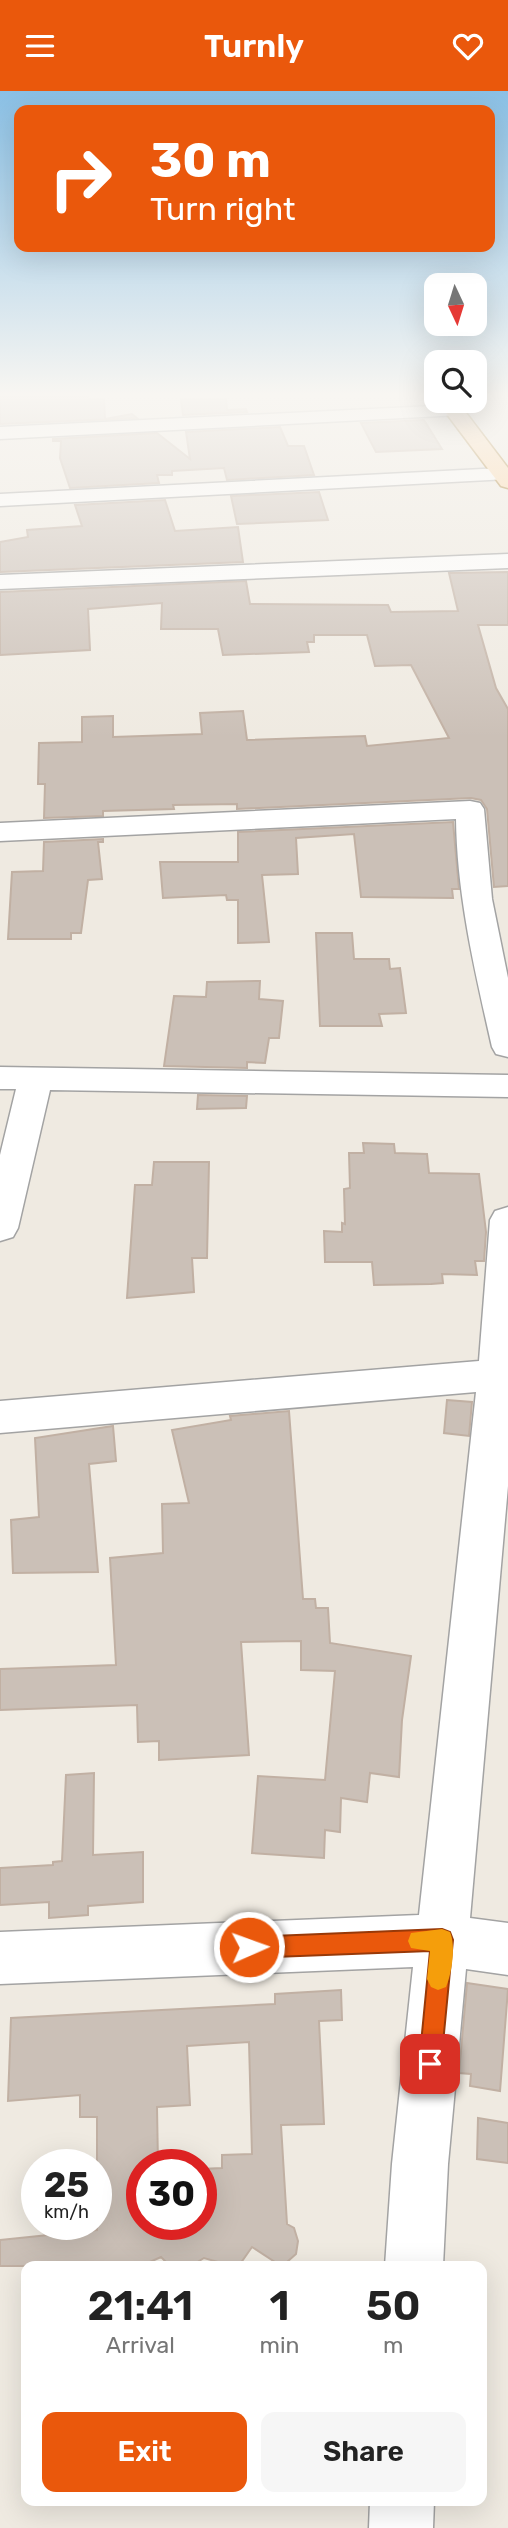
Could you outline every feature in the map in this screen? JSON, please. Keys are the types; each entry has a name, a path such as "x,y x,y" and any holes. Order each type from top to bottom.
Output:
{"street":[{"path":"0,582 508,561"},
{"path":"0,832 466,809 481,913 508,1048"},
{"path":"0,1078 508,1086"},
{"path":"0,1229 36,1078"},
{"path":"414,2261 420,2164 442,1940 503,1374 508,1220"},
{"path":"0,1417 503,1374"},
{"path":"0,1958 442,1940 508,1949"},
{"path":"401,2528 402,2506"}],"building":[{"path":"77,510 168,510 175,531 238,527 243,562 0,572 0,542 28,537 27,530 82,526"},
{"path":"234,510 325,510 328,520 237,524"},
{"path":"508,572 508,625 478,625 496,688 508,709 508,886 494,887 487,809 481,800 471,798 237,809 237,804 173,805 174,809 103,811 103,816 44,818 45,784 38,784 39,743 82,742 82,717 113,716 113,737 202,734 200,713 243,711 247,740 365,736 367,746 449,738 411,665 375,666 367,635 314,635 314,642 307,642 309,652 223,655 218,629 161,629 162,603 88,609 90,650 0,655 0,592 246,581 250,604 388,605 391,612 458,611 449,573"},
{"path":"453,822 459,889 452,889 453,898 361,897 354,834 296,838 298,874 262,875 269,942 238,943 238,900 227,900 226,895 163,898 160,862 238,862 238,832"},
{"path":"103,839 103,842 98,842 102,879 88,880 81,933 71,933 71,939 8,939 12,872 43,871 44,842"},
{"path":"316,933 352,933 354,959 389,959 390,969 400,968 406,1013 379,1014 382,1026 320,1026"},
{"path":"260,981 259,999 283,1001 279,1038 269,1038 265,1063 247,1062 247,1068 164,1066 174,996 206,997 207,982"},
{"path":"198,1095 247,1096 246,1108 197,1109"},
{"path":"363,1143 394,1144 395,1153 427,1154 429,1173 479,1174 486,1232 484,1261 475,1261 477,1275 442,1274 443,1283 374,1285 372,1262 325,1262 324,1231 342,1232 342,1223 345,1224 344,1189 350,1188 349,1153 364,1153"},
{"path":"154,1162 209,1162 207,1258 192,1258 194,1292 127,1298 135,1185 152,1185"},
{"path":"447,1400 472,1402 469,1436 444,1433"},
{"path":"289,1411 303,1599 315,1599 316,1608 328,1608 330,1643 411,1656 402,1720 399,1777 370,1773 367,1802 341,1798 340,1832 325,1830 324,1858 252,1853 258,1776 325,1780 335,1671 301,1670 301,1641 241,1642 249,1755 159,1760 159,1741 138,1742 137,1705 0,1710 0,1669 116,1665 110,1558 163,1553 162,1504 189,1503 172,1430 231,1420 230,1416"},
{"path":"113,1426 116,1461 89,1464 98,1572 13,1573 11,1520 39,1517 35,1438"},
{"path":"94,1773 93,1855 143,1852 143,1902 88,1906 88,1915 49,1918 49,1902 0,1905 0,1868 53,1865 53,1862 62,1861 66,1775"},
{"path":"467,1983 508,1989 500,2091 470,2086 471,2074 459,2073"},
{"path":"341,1990 342,2020 319,2021 324,2124 281,2125 287,2224 294,2228 298,2241 296,2254 288,2261 273,2261 252,2247 242,2261 214,2261 204,2258 199,2261 165,2261 161,2257 152,2261 21,2261 21,2266 0,2266 0,2240 21,2238 21,2240 112,2240 112,2149 97,2149 97,2117 80,2117 80,2095 8,2101 11,2018 275,2004 275,1994","holes":["249,2042 252,2154 222,2155 222,2168 217,2168 217,2240 126,2240 126,2149 158,2149 157,2107 190,2105 187,2046"]},
{"path":"478,2118 508,2123 508,2163 477,2159"}],"slow traffic":[{"path":"419,1941 442,1940 438,1979"}],"route":[{"path":"249,1947 442,1940 430,2064"}]}
